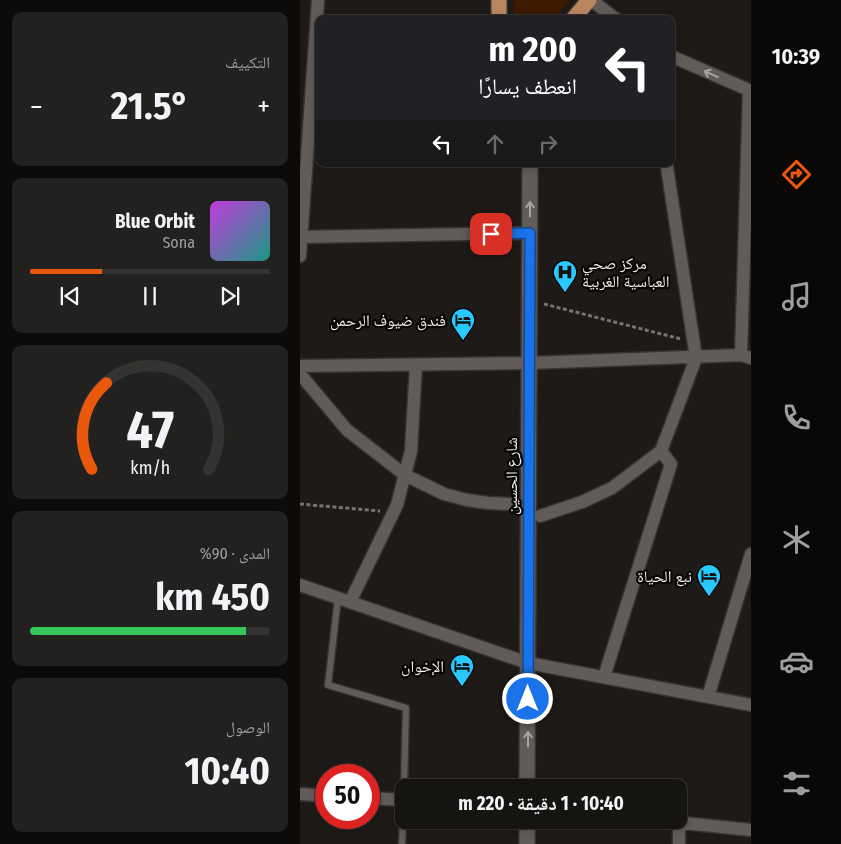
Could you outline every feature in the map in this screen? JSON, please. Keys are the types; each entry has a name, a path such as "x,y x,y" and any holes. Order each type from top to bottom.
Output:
{"main road":[{"path":"577,15 590,0"},
{"name":"شارع الحسين","path":"527,779 530,167"},
{"path":"527,829 527,844"}],"street":[{"path":"317,15 318,0"},
{"path":"590,0 611,15"},
{"path":"300,256 315,46"},
{"path":"300,366 529,363 746,357 750,91 675,58"},
{"path":"540,516 582,502 612,488 661,451 696,358 667,167"},
{"path":"301,237 530,233"},
{"path":"344,600 398,505 411,451 416,365"},
{"path":"300,374 347,430 405,475 444,494 467,500 488,503 528,504"},
{"path":"604,678 671,464 661,451"},
{"path":"708,697 751,554"},
{"path":"300,585 528,663 751,705"},
{"path":"300,794 315,795"},
{"path":"380,798 395,799"},
{"path":"687,823 751,830"},
{"path":"679,829 679,844"}],"lane":[{"path":"344,600 328,685 406,708 404,779"},
{"path":"402,844 403,829"}],"path":[{"path":"529,300 693,342"},
{"path":"300,504 394,512"}],"shaded area":[{"path":"514,0 570,0 557,15 516,15"}],"place":[{"name":"مركز صحي العباسية الغربية","path":"565,293"},
{"name":"فندق ضيوف الرحمن","path":"463,341"},
{"name":"نبع الحياة","path":"709,597"},
{"name":"الإخوان","path":"462,687"}],"route":[{"path":"491,234 530,233 528,699"}]}
